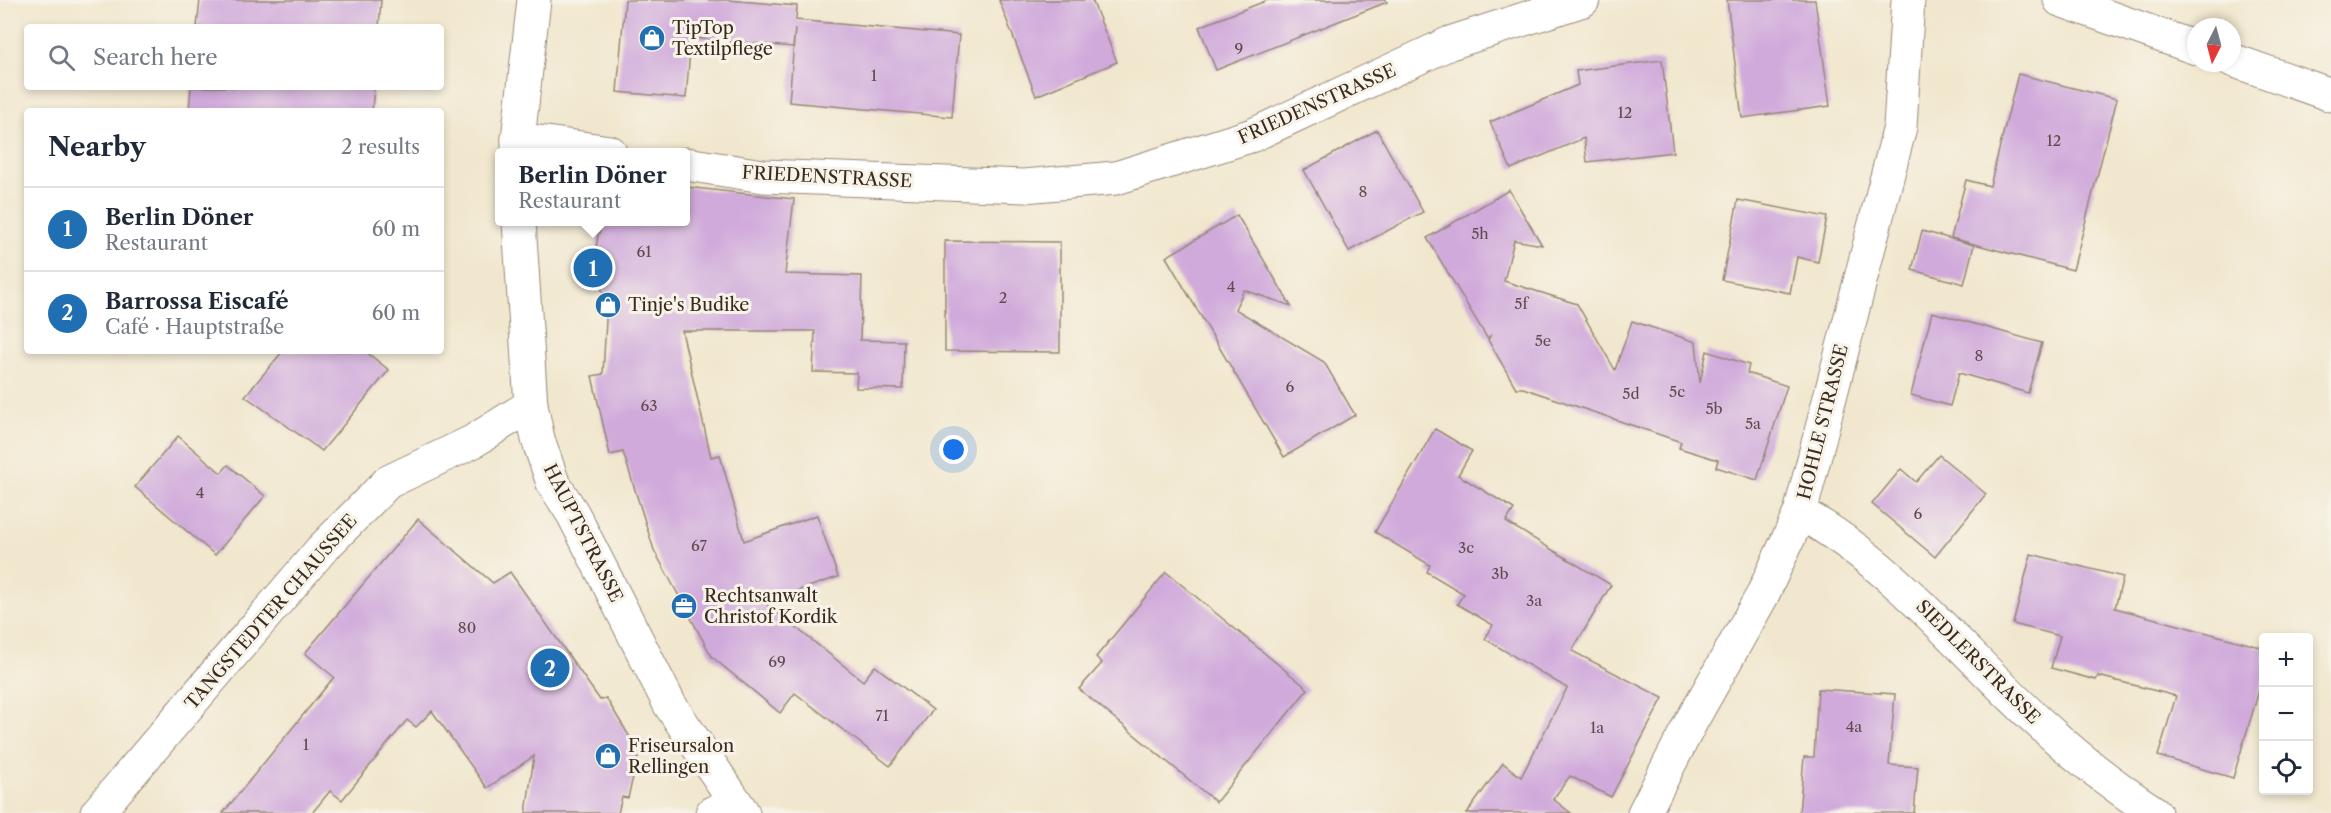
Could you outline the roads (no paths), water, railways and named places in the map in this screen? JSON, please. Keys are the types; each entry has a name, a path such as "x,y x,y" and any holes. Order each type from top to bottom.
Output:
{"street":[{"path":"534,0 518,146 544,148"},
{"name":"FRIEDENSTRASSE","path":"690,165 763,176 1024,186 1116,178 1253,135 1450,43 1583,0"},
{"name":"HOHLE STRASSE","path":"1644,813 1691,722 1762,596 1800,513 1899,127 1908,0"},
{"path":"2060,0 2187,45"},
{"path":"2241,63 2331,95"},
{"name":"HAUPTSTRASSE","path":"519,226 531,405 538,439 553,483 573,514 670,705 730,810"},
{"name":"TANGSTEDTER CHAUSSEE","path":"97,813 321,549 388,482 472,442 531,405"},
{"name":"SIEDLERSTRASSE","path":"1800,513 1827,527 1858,550 1929,612 2042,726 2109,783 2155,813"}],"place":[{"name":"TipTop Textilpflege","path":"652,38"},
{"name":"Berlin Döner","path":"593,268"},
{"name":"Tinje's Budike","path":"608,305"},
{"name":"Rechtsanwalt Christof Kordik","path":"684,606"},
{"name":"Barrossa Eiscafé","path":"550,668"},
{"name":"Friseursalon Rellingen","path":"608,756"}]}
